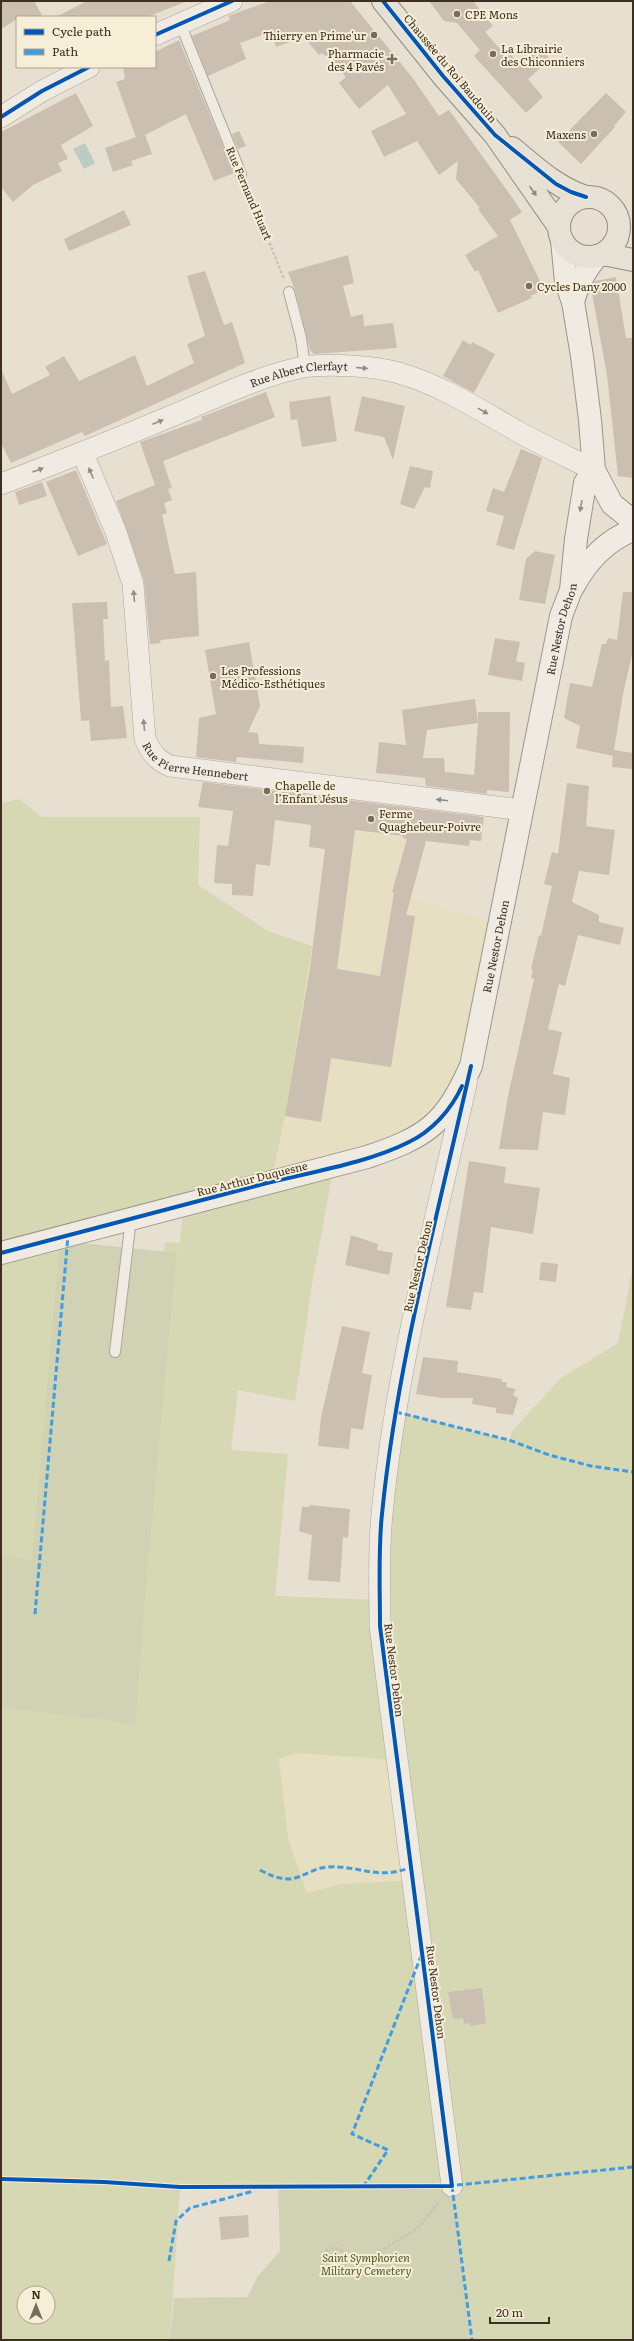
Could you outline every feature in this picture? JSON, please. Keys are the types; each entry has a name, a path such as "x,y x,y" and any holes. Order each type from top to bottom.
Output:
{"main road":[{"name":"Chaussée du Roi Baudouin","path":"383,1 443,76 495,136 560,234"},
{"name":"Chaussée du Roi Baudouin","path":"495,136 556,184 571,192 586,197"},
{"path":"633,236 616,213 603,200 586,197 575,201 566,208 560,218 560,234 566,282 573,302 590,420 594,470 612,504 633,522"},
{"path":"573,302 577,284 583,273 600,255 612,246 618,236 619,224 616,213"},
{"path":"560,234 568,249 577,255 587,257 600,255 633,260"},
{"name":"Rue Nestor Dehon","path":"471,1066 561,616 571,590 576,539 585,483 594,470"},
{"path":"571,590 598,552 619,536 633,530"},
{"name":"Rue Arthur Duquesne","path":"1,1253 334,1166 409,1142 429,1129 445,1113 457,1098 471,1066"}],"street":[{"path":"156,35 232,1"},
{"path":"1,117 42,91 87,68"},
{"name":"Rue Albert Clerfayt","path":"1,484 83,454 218,397 283,372 305,367 345,366 377,369 417,379 448,392 548,448 594,470"},
{"name":"Rue Pierre Hennebert","path":"83,454 116,532 133,584 145,739 151,752 159,761 170,766 522,810"},
{"name":"Rue Nestor Dehon","path":"452,2186 380,1626 379,1562 381,1516 396,1412 414,1321 471,1066"}],"lane":[{"name":"Rue Fernand Huart","path":"180,23 241,174"},
{"path":"289,292 301,338 305,367"},
{"path":"115,1352 131,1219"}],"path":[{"path":"346,2261 361,2260 372,2256 417,2229 436,2206"},
{"path":"334,2248 342,2251 346,2261 343,2268 336,2272 325,2268 322,2260 327,2250 334,2248"}],"shaded area":[{"path":"85,143 95,163 84,169 73,149"},
{"path":"328,827 427,841 411,897 498,924 471,1066 429,1129 271,1182 285,1116 312,946"},
{"path":"296,1753 398,1760 413,1880 342,1884 307,1893 288,1838 279,1759"}],"green space":[{"path":"20,799 41,817 200,817 198,885 268,931 312,946 285,1116 271,1182 334,1166 313,1278 295,1401 238,1390 231,1450 288,1454 275,1596 380,1600 396,1412 509,1440 513,1430 561,1378 618,1343 633,1267 633,2340 472,2340 452,2186 180,2187 170,2340 1,2340 1,803","holes":["184,1205 180,1243 165,1242 164,1252 177,1253 146,1571 68,1236","296,1753 397,1760 413,1880 342,1884 307,1893 288,1838 279,1759"]},
{"path":"60,1238 73,1242 177,1253 147,1571 135,1724 1,1707 1,1555 32,1560"},
{"name":"Saint Symphorien Military Cemetery","path":"278,2186 452,2186 472,2340 170,2340 174,2298 247,2297 258,2276 280,2251"}],"building":[{"path":"1,1 34,1 42,16 16,16 16,20 1,29"},
{"path":"87,1 185,1 150,16 58,16"},
{"path":"270,1 350,1 412,77 439,116 449,110 514,200 522,212 510,220 544,289 531,296 532,298 498,313 478,270 475,272 465,255 498,236 478,209 480,208 456,179 458,161 439,175 417,141 384,157 371,131 406,114 388,85 359,109 339,83 346,77 332,61 322,53 319,55 304,37 276,47 271,32 240,43 246,59 208,76 192,36 230,20 228,16"},
{"path":"429,1 473,1 493,26 485,32 507,57 510,54 520,65 540,47 550,59 528,79 543,97 526,113 474,56 480,50 457,23 444,21"},
{"path":"179,40 234,173 214,181 186,114 145,135 152,154 131,161 133,165 113,172 105,148 136,137 116,82 125,79 123,68 156,68 156,52"},
{"path":"76,93 93,126 61,145 68,159 58,163 62,171 33,185 13,202 1,187 1,132"},
{"path":"606,93 626,112 614,126 615,127 581,164 558,142"},
{"path":"239,131 246,146 238,149 232,134"},
{"path":"124,210 131,225 69,251 64,239"},
{"path":"348,255 354,283 343,286 351,317 363,314 364,326 393,323 397,348 314,354 310,350 295,290 288,272"},
{"path":"205,271 224,325 232,322 245,363 85,436 82,432 11,463 1,443 1,369 12,394 50,375 45,367 64,356 79,381 135,355 147,386 194,363 187,344 205,336 187,276"},
{"path":"616,277 626,338 633,338 633,478 618,476 607,375 591,288 595,281"},
{"path":"463,340 471,345 472,342 495,354 474,393 443,376"},
{"path":"266,392 275,417 163,461 172,488 168,489 172,500 164,503 167,513 162,515 175,574 196,572 199,636 160,640 161,643 150,644 144,580 116,501 155,485 140,442 202,420 201,417"},
{"path":"330,396 337,441 302,447 297,419 291,420 289,402"},
{"path":"362,396 405,406 393,460 384,437 354,431"},
{"path":"521,449 542,458 514,550 496,545 504,516 486,511 493,488 504,492"},
{"path":"410,466 433,471 430,488 425,487 414,509 400,504"},
{"path":"76,470 107,544 78,556 46,482"},
{"path":"42,482 47,496 19,505 15,492"},
{"path":"535,551 555,555 545,604 519,600 526,559"},
{"path":"623,592 633,592 633,650 623,694 614,750 633,753 633,769 612,767 613,756 576,748 580,726 564,718 570,683 592,687 602,644 606,644 608,638 617,640"},
{"path":"107,602 108,619 103,619 105,661 109,660 111,707 123,706 127,738 91,741 89,720 81,721 72,603"},
{"path":"495,638 520,642 516,661 525,663 522,681 488,675"},
{"path":"249,642 260,706 248,732 258,733 259,744 304,747 303,763 237,757 236,762 196,757 199,718 216,714 205,650"},
{"path":"475,699 478,723 478,712 510,712 509,792 487,790 487,794 426,786 425,778 376,773 379,742 406,745 402,710","holes":["478,723 474,775 445,772 444,758 423,758 427,730"]},
{"path":"203,782 484,817 481,841 470,840 469,846 426,841 406,915 415,916 391,1067 331,1058 321,1122 285,1116 310,968 325,849 309,847 311,825 275,820 270,866 256,864 253,896 232,895 232,884 214,883 217,845 228,846 233,811 198,807","holes":["355,830 403,836 403,838 407,839 392,892 394,893 380,976 337,969"]},
{"path":"567,783 589,786 586,826 615,830 609,875 579,871 572,902 599,915 599,922 624,928 620,945 578,935 565,986 559,984 548,1029 562,1032 553,1074 570,1078 565,1115 543,1112 538,1150 499,1149 508,1096 534,979 531,978 533,970 531,969 539,935 541,936 552,886 544,884 552,852 558,854"},
{"path":"469,1161 506,1167 504,1183 540,1188 533,1234 491,1227 483,1293 474,1292 471,1310 446,1307"},
{"path":"351,1235 378,1244 377,1250 393,1253 389,1275 345,1265"},
{"path":"541,1262 558,1264 556,1282 539,1280"},
{"path":"342,1326 370,1332 362,1373 372,1375 363,1430 351,1428 349,1449 318,1446 321,1417"},
{"path":"423,1357 458,1361 457,1372 502,1379 502,1382 507,1382 506,1387 516,1389 513,1395 518,1398 513,1415 496,1413 496,1408 472,1404 473,1398 442,1398 416,1394"},
{"path":"309,1505 350,1509 348,1538 343,1537 340,1582 308,1580 312,1535 299,1531 302,1507 309,1507"},
{"path":"482,1988 486,2023 470,2026 470,2023 464,2024 463,2018 453,2019 448,1992"},
{"path":"248,2215 249,2237 221,2240 219,2217"}],"marked path":[{"path":"35,1614 68,1236"},
{"path":"396,1412 509,1440 549,1455 591,1466 633,1472"},
{"path":"260,1870 285,1879 293,1879 317,1869 327,1867 350,1868 378,1873 388,1873 412,1867"},
{"path":"363,2187 388,2150 352,2134 421,1956"},
{"path":"448,2186 633,2167"},
{"path":"452,2186 472,2340"},
{"path":"169,2261 176,2221 190,2208 254,2191"}],"cycle path":[{"path":"156,35 232,1"},
{"path":"383,1 443,76 495,135 556,184 571,192 586,197"},
{"path":"1,117 42,91 87,68"},
{"path":"1,2179 104,2182 180,2187 452,2186 380,1626 380,1556 382,1514 389,1457 408,1345 432,1233 471,1066"},
{"path":"1,1253 376,1156 409,1142 433,1126 458,1095 462,1086"}],"place":[{"name":"CPE Mons","path":"457,14"},
{"name":"Thierry en Prime'ur","path":"374,35"},
{"name":"La Librairie des Chiconniers","path":"493,54"},
{"name":"Pharmacie des 4 Pavés","path":"392,59"},
{"name":"Maxens","path":"594,134"},
{"name":"Cycles Dany 2000","path":"529,286"},
{"name":"Les Professions Médico-Esthétiques","path":"213,676"},
{"name":"Chapelle de l’Enfant Jésus","path":"267,791"},
{"name":"Ferme Quaghebeur-Poivre","path":"371,819"}]}
